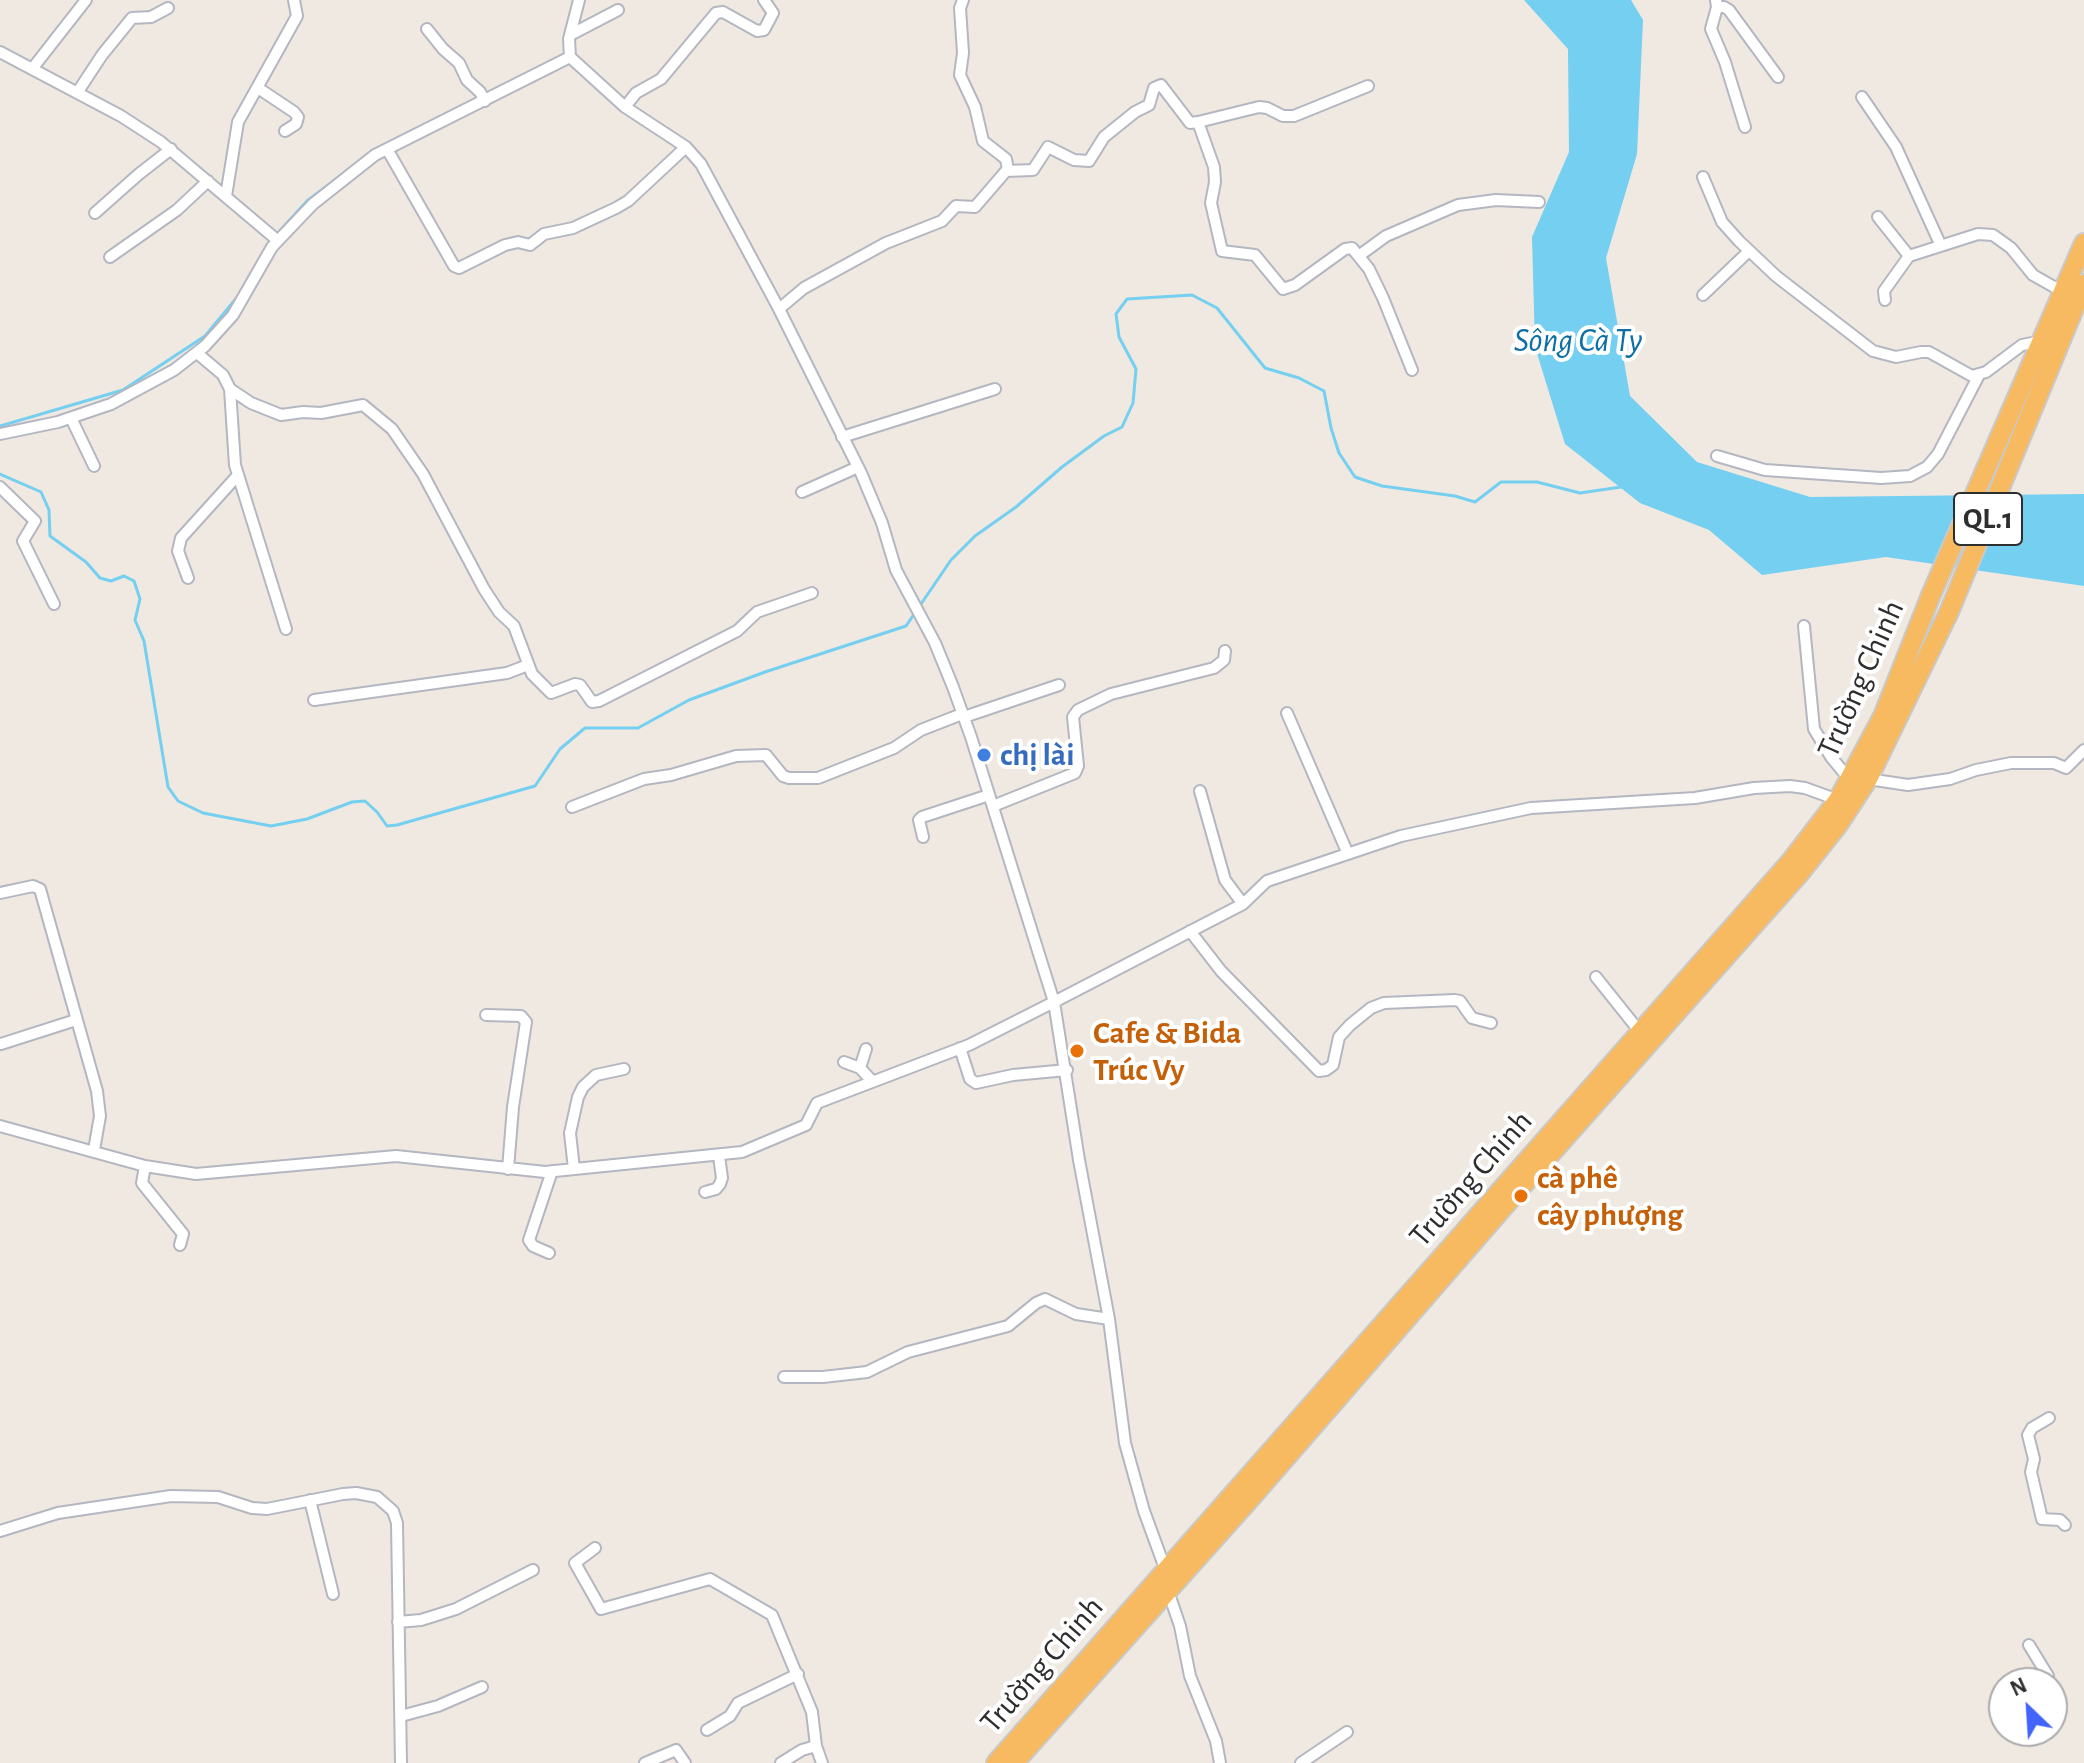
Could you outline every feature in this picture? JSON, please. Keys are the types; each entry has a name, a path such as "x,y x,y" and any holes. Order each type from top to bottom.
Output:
{"highway":[{"name":"QL.1","path":"2044,341 2084,243"},
{"name":"Trường Chinh","path":"996,1763 1287,1436 1791,861 1838,800 1859,779 1949,612 2084,284"},
{"name":"Trường Chinh","path":"1014,1763 1800,873 1838,825 1931,595 2044,341"}],"street":[{"path":"32,69 86,0"},
{"path":"226,196 238,122 297,16 294,0"},
{"path":"579,0 570,35 570,57 625,107 686,147 695,155 710,180 858,467 882,523 896,570 935,643 963,716 1054,1002 1109,1319 1126,1449 1166,1570 1168,1592 1180,1626 1190,1676 1216,1741 1220,1763"},
{"path":"625,107 636,93 661,79 716,13 723,12 757,31 764,30 773,13 764,0"},
{"path":"963,0 960,8 963,53 960,75 975,107 983,141 1003,156 1008,170"},
{"path":"1745,127 1725,62 1711,29 1716,4 1729,10 1778,77"},
{"path":"77,93 132,18 151,17 168,8"},
{"path":"570,35 618,10"},
{"path":"427,29 462,66 467,80 485,101"},
{"path":"0,52 121,116 171,149 272,236"},
{"path":"0,434 71,418 127,397 164,376 197,353 233,315 272,236 387,149 570,57"},
{"path":"779,309 804,288 886,243 942,221 954,207 975,207 1008,170 1034,169 1048,147 1074,160 1089,161 1104,137 1135,112 1149,105 1154,88 1159,84 1190,123 1259,107 1283,116 1294,116 1368,86"},
{"path":"258,88 298,117 296,124 285,131"},
{"path":"1862,97 1896,147 1941,246"},
{"path":"1198,122 1214,167 1211,203 1222,251 1255,255 1283,289 1295,285 1345,249 1352,248 1360,255 1383,298 1412,370"},
{"path":"387,149 454,266 459,268 505,245 518,242 530,245 544,234 573,228 605,214 628,201 686,147"},
{"path":"95,213 171,149"},
{"path":"1703,177 1722,222 1749,251 1776,276 1873,351 1896,357 1929,352 1968,374 1979,375 2022,345 2044,341"},
{"path":"110,257 177,210 208,181"},
{"path":"1360,255 1386,236 1458,205 1496,200 1539,202"},
{"path":"1878,217 1909,256"},
{"path":"1885,300 1884,291 1909,256 1978,234 1993,235 2011,248 2033,275 2063,292"},
{"path":"1703,295 1749,251"},
{"path":"197,353 218,371 230,389 251,403 281,415 321,413 363,405 392,429 423,474 484,589 499,612 514,626 532,674 551,693 575,684 580,685 592,702 599,701 737,631 757,612 812,593"},
{"path":"1717,456 1765,470 1881,478 1910,476 1927,467 1938,454 1979,375"},
{"path":"230,389 238,475 286,629"},
{"path":"842,437 995,389"},
{"path":"71,418 94,466"},
{"path":"802,492 858,467"},
{"path":"188,578 178,551 181,538 238,475"},
{"path":"0,487 35,521 23,541 54,604"},
{"path":"1804,626 1814,729 1831,757 1859,779 1908,785 1950,779 2011,763 2054,763 2066,768 2084,750"},
{"path":"993,806 1075,773 1078,766 1073,717 1078,710 1111,694 1214,668 1224,660 1225,651"},
{"path":"314,700 507,673 528,665"},
{"path":"572,807 644,779 671,775 736,756 766,755 777,770 789,778 824,776 894,748 921,730 1059,685"},
{"path":"1287,713 1348,854"},
{"path":"0,1126 145,1166 196,1174 396,1156 552,1171 742,1152 802,1127 808,1123 817,1103 960,1048 1054,1002 1243,904 1267,881 1401,836 1531,808 1695,798 1754,788 1805,788 1838,800"},
{"path":"1200,791 1225,880 1243,904"},
{"path":"923,837 919,820 922,817 989,795"},
{"path":"0,893 33,886 40,889 99,1106 94,1150"},
{"path":"1190,931 1221,971 1319,1071 1333,1065 1339,1037 1350,1025 1371,1008 1384,1003 1455,1000 1460,1001 1475,1021 1491,1023"},
{"path":"1596,977 1640,1032"},
{"path":"486,1015 521,1016 526,1022 513,1107 508,1169"},
{"path":"1,1044 76,1020"},
{"path":"960,1048 970,1079 976,1083 1013,1075 1067,1070"},
{"path":"860,1068 866,1049"},
{"path":"844,1062 860,1068 872,1081"},
{"path":"574,1169 570,1133 578,1097 583,1087 596,1075 624,1069"},
{"path":"705,1192 716,1189 720,1184 719,1156"},
{"path":"145,1166 142,1183 183,1234 180,1245"},
{"path":"549,1253 533,1246 529,1240 552,1171"},
{"path":"784,1377 867,1372 908,1352 1008,1326 1045,1299 1076,1314 1109,1319"},
{"path":"2049,1418 2032,1428 2028,1435 2034,1459 2031,1472 2042,1519 2060,1520 2065,1525"},
{"path":"0,1531 58,1513 171,1496 218,1497 261,1509 356,1493 377,1497 393,1511 397,1532 401,1763"},
{"path":"310,1500 333,1594"},
{"path":"595,1548 575,1563 601,1609 714,1580 772,1615 812,1712 816,1746 822,1763"},
{"path":"398,1622 421,1620 456,1609 533,1570"},
{"path":"2029,1645 2042,1667"},
{"path":"707,1730 730,1716 738,1703 798,1674"},
{"path":"401,1716 438,1706 482,1687"},
{"path":"1301,1763 1347,1732"},
{"path":"781,1763 802,1750 816,1746"},
{"path":"645,1763 676,1750 685,1763"}],"water":[{"name":"Sông Cà Ty","path":"1524,0 1631,0 1643,20 1637,154 1606,258 1630,396 1697,462 1810,497 2084,494 2084,586 1886,557 1762,575 1709,530 1640,503 1565,444 1535,347 1532,237 1569,152 1568,49"}],"waterway":[{"path":"377,149 456,109"},
{"path":"277,234 307,201 364,158"},
{"path":"0,426 123,390 205,336 239,295"},
{"path":"0,474 41,492 49,510 50,536 86,562 100,578 111,581 124,576 134,581 140,599 135,620 144,641 168,787 178,801 203,813 271,826 307,819 352,802 365,801 387,826 397,825 535,786 560,749 585,728 638,728 689,700 906,626 951,560 975,536 1016,507 1062,467 1104,436 1122,427 1133,403 1136,369 1119,337 1116,314 1127,299 1192,295 1217,308 1265,368 1299,378 1324,391 1339,453 1355,477 1382,486 1455,496 1475,502 1501,482 1537,482 1580,493 1621,487"}],"place":[{"name":"chị lài","path":"984,755"},
{"name":"Cafe & Bida Trúc Vy","path":"1077,1051"},
{"name":"cà phê cây phượng","path":"1521,1196"}]}
